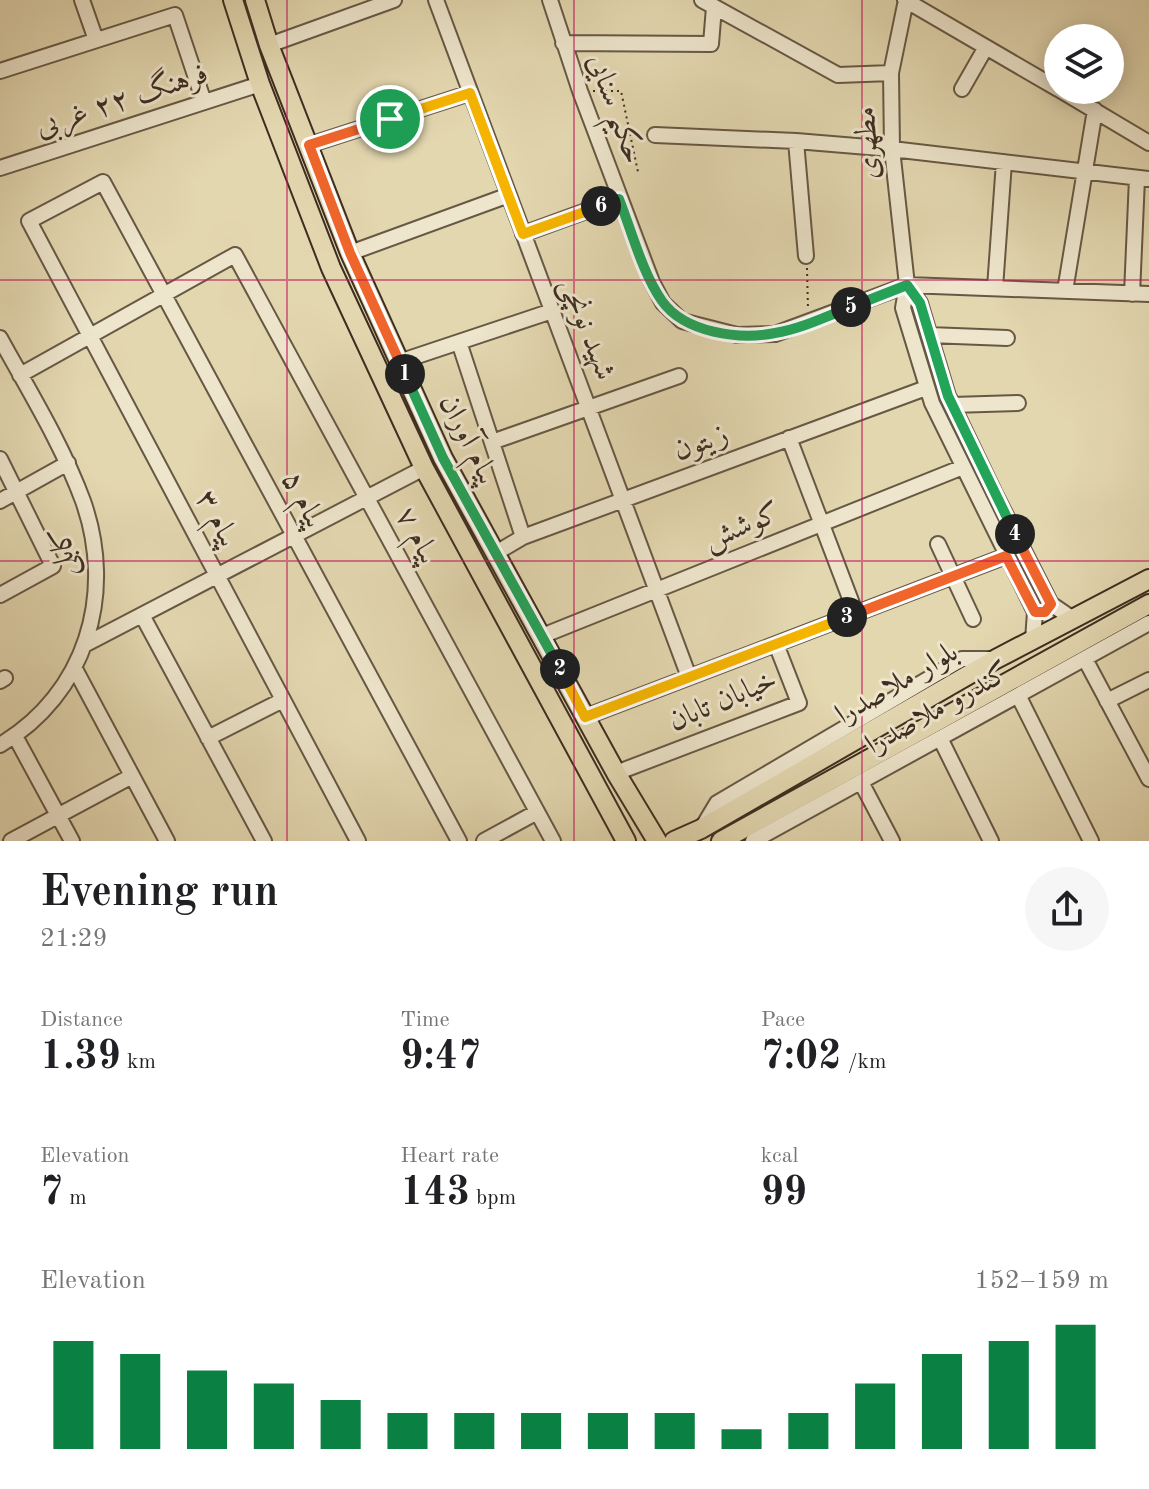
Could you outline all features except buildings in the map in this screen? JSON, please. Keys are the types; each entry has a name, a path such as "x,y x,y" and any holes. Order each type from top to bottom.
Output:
{"main road":[{"name":"پیام آوران","path":"233,0 260,84 331,268 424,468 626,841"},
{"name":"پیام آوران","path":"255,0 269,45 350,253 443,458 616,773 657,841"},
{"path":"310,211 331,203"},
{"name":"بلوار ملاصدرا","path":"674,841 700,835 996,659 1149,579"},
{"name":"بلوار ملاصدرا","path":"721,841 1149,604"},
{"path":"618,823 625,826 632,824 638,812"}],"street":[{"path":"82,0 96,40"},
{"path":"269,45 394,0"},
{"name":"شهید نونچی","path":"436,0 689,677"},
{"name":"حکیم سنایی","path":"550,0 619,199 652,282 663,303 682,321 737,335 775,334 907,285"},
{"path":"906,0 1044,80"},
{"name":"مطهری","path":"906,0 891,73 892,149 907,285 903,308 926,388 1035,612"},
{"path":"563,43 711,44 708,3"},
{"path":"708,3 838,75 891,73"},
{"path":"0,71 96,40 173,7 204,102"},
{"path":"962,89 986,47"},
{"name":"فرهنگ ۲۲ غربی","path":"0,168 260,84"},
{"path":"309,145 470,93"},
{"path":"1085,104 1149,143"},
{"path":"1065,291 1095,110"},
{"path":"655,135 892,149 1143,179 1132,294"},
{"path":"796,141 806,256"},
{"path":"995,288 1004,162"},
{"name":"پیام ۵","path":"29,221 103,182 459,841"},
{"path":"350,253 509,195"},
{"path":"523,234 619,199"},
{"name":"پیام ۳","path":"29,221 358,841"},
{"name":"پیام ۷","path":"164,295 235,255 553,841"},
{"path":"907,285 1149,294"},
{"name":"مطهری","path":"907,285 920,303 952,405 1051,604 1073,619"},
{"path":"20,375 164,295"},
{"path":"399,362 552,311"},
{"path":"929,335 1007,338"},
{"name":"کابلی","path":"0,338 68,463 84,504 95,555 93,615 86,644 75,669 58,697 15,736 0,745"},
{"path":"459,342 523,537"},
{"path":"492,442 679,376"},
{"name":"زیتون","path":"496,553 523,537 926,388"},
{"path":"952,405 1018,403"},
{"path":"789,438 856,614"},
{"path":"0,459 53,566 0,595"},
{"path":"0,501 68,463"},
{"name":"کوشش","path":"542,636 963,467"},
{"path":"86,644 424,468"},
{"path":"938,544 973,619"},
{"path":"585,717 1006,556"},
{"path":"1033,640 1035,612 1045,612 1051,604"},
{"path":"142,615 264,841"},
{"name":"کندرو ملاصدرا","path":"753,841 1149,623"},
{"name":"خیابان تابان","path":"616,773 799,703 776,644"},
{"path":"1085,659 1149,779"},
{"path":"75,669 167,841"},
{"path":"1107,701 1149,680"},
{"path":"1018,695 1091,841"},
{"path":"208,738 283,700"},
{"path":"15,736 72,841"},
{"path":"940,738 991,841"},
{"path":"11,841 132,776"},
{"path":"861,782 892,841"},
{"path":"484,841 537,812"}],"path":[{"path":"580,91 621,91 638,172"},
{"path":"806,256 809,323"}],"route":[{"path":"470,93 523,234 619,199 663,303 682,321 709,330 737,335 775,334 907,285 920,303 948,396 1051,604 1048,610 1035,612 1006,556 585,717 443,458 350,253 309,145 390,119 470,93"}]}
